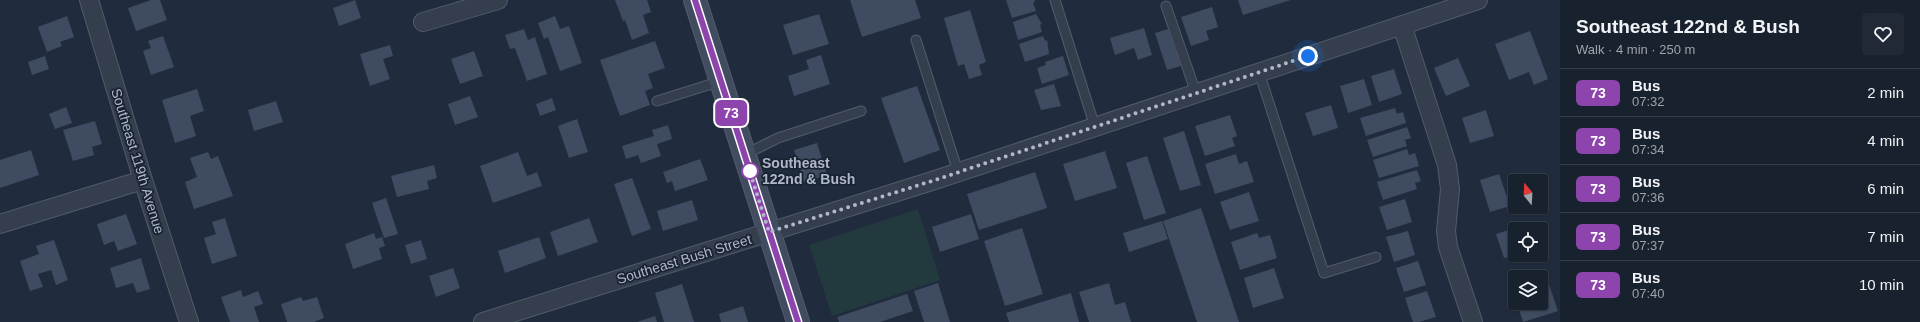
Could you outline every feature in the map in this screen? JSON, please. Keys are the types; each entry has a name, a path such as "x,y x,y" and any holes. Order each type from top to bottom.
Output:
{"main road":[{"path":"695,0 798,322"}],"street":[{"name":"Southeast 119th Avenue","path":"90,0 143,180 189,322"},
{"path":"423,22 498,0"},
{"name":"Southeast Bush Street","path":"483,322 958,172 1478,0"},
{"path":"1402,25 1447,165 1450,189 1446,231 1448,247 1473,322"},
{"path":"0,224 143,180"}],"lane":[{"path":"1055,0 1095,127"},
{"path":"1166,6 1196,93"},
{"path":"916,40 958,172"},
{"path":"1260,72 1324,273 1376,257"},
{"path":"657,101 721,82"},
{"path":"744,155 778,138 861,111"}],"green space":[{"path":"918,209 940,280 832,316 809,245"}],"building":[{"path":"151,0 160,0 167,20 136,31 128,8"},
{"path":"355,0 361,18 339,26 333,8"},
{"path":"615,0 647,0 651,12 643,15 649,33 632,40 625,20 623,21"},
{"path":"850,0 915,0 921,18 862,37"},
{"path":"1006,0 1034,0 1035,2 1033,3 1036,11 1012,18"},
{"path":"1238,0 1291,0 1243,15"},
{"path":"1212,7 1218,27 1206,31 1209,40 1191,46 1181,17"},
{"path":"970,10 986,62 979,65 982,75 969,79 964,64 958,66 944,18"},
{"path":"819,14 829,44 793,55 783,25"},
{"path":"1036,14 1042,24 1040,25 1042,32 1018,40 1013,22"},
{"path":"67,16 74,37 60,42 62,46 47,52 38,27"},
{"path":"555,16 560,29 569,26 582,63 560,71 548,37 544,39 538,23"},
{"path":"1144,28 1152,55 1138,60 1134,48 1115,55 1110,38"},
{"path":"524,29 528,40 535,37 547,74 527,81 515,48 510,49 505,35"},
{"path":"1168,29 1181,66 1167,70 1155,33"},
{"path":"1530,31 1548,79 1534,85 1529,72 1509,80 1495,44"},
{"path":"163,36 174,67 151,75 143,51 151,48 148,41"},
{"path":"1043,36 1045,41 1047,40 1049,54 1025,62 1019,44"},
{"path":"655,41 665,68 648,74 653,88 645,91 650,105 620,116 600,60"},
{"path":"390,45 393,56 383,59 390,79 370,86 360,54"},
{"path":"474,51 483,76 460,84 451,59"},
{"path":"821,55 830,84 794,96 788,76 809,69 806,60"},
{"path":"45,56 49,69 32,75 28,62"},
{"path":"1063,56 1069,75 1042,84 1037,68 1046,65 1045,62"},
{"path":"1458,58 1470,86 1446,96 1434,68"},
{"path":"1394,69 1402,94 1379,102 1371,76"},
{"path":"1364,79 1372,105 1348,113 1340,86"},
{"path":"1054,84 1061,106 1041,110 1034,90"},
{"path":"917,86 940,150 904,163 881,98"},
{"path":"197,89 204,111 190,116 196,136 175,143 162,100"},
{"path":"470,96 478,117 455,125 448,104"},
{"path":"552,98 556,110 540,116 536,104"},
{"path":"276,101 283,122 254,131 248,110"},
{"path":"1331,105 1338,128 1313,136 1305,113"},
{"path":"66,107 72,123 55,129 49,114"},
{"path":"1395,108 1397,114 1403,112 1406,123 1366,136 1360,118"},
{"path":"1486,110 1494,136 1470,143 1462,118"},
{"path":"1230,115 1237,136 1232,138 1235,146 1205,156 1195,126"},
{"path":"577,119 588,152 569,158 558,126"},
{"path":"95,121 102,144 92,147 94,155 73,161 63,130"},
{"path":"668,125 672,139 657,144 661,156 641,163 638,155 626,159 622,146 654,136 652,130"},
{"path":"1407,127 1411,138 1405,140 1407,146 1373,157 1367,140"},
{"path":"1184,131 1201,185 1180,191 1163,138"},
{"path":"817,143 827,175 804,182 794,150"},
{"path":"1407,149 1409,155 1415,153 1419,166 1379,178 1373,160"},
{"path":"31,150 39,175 0,188 0,160"},
{"path":"1105,151 1117,188 1075,201 1063,164"},
{"path":"208,152 211,159 218,156 233,196 194,209 185,182 197,177 190,158"},
{"path":"518,152 527,176 537,172 542,186 493,203 480,166"},
{"path":"1236,154 1239,164 1247,161 1254,182 1215,194 1205,164"},
{"path":"1147,156 1166,213 1144,220 1126,163"},
{"path":"700,159 708,180 675,191 672,181 667,183 663,172"},
{"path":"434,165 437,178 427,181 429,189 397,197 391,176"},
{"path":"1417,170 1421,181 1415,183 1417,189 1383,200 1377,182"},
{"path":"1035,172 1047,208 979,230 967,194"},
{"path":"1499,174 1508,200 1508,207 1490,212 1480,180"},
{"path":"632,178 651,229 632,236 614,184"},
{"path":"1249,192 1259,221 1230,230 1220,202"},
{"path":"386,198 398,234 384,238 372,203"},
{"path":"1405,199 1412,222 1387,230 1379,207"},
{"path":"692,200 698,220 663,231 657,211"},
{"path":"1201,208 1239,322 1197,322 1163,221"},
{"path":"126,214 137,244 118,251 114,241 104,245 97,224"},
{"path":"971,214 979,239 940,252 932,227"},
{"path":"225,218 237,256 212,264 204,238 216,234 212,222"},
{"path":"589,218 598,242 558,256 550,232"},
{"path":"1162,221 1168,239 1129,252 1123,233"},
{"path":"1022,228 1043,294 1005,306 984,241"},
{"path":"1508,230 1508,257 1504,258 1496,234"},
{"path":"1408,231 1415,255 1394,262 1386,237"},
{"path":"374,233 376,239 382,237 385,246 379,248 382,259 353,269 345,244"},
{"path":"1257,233 1259,238 1270,235 1277,258 1240,270 1231,242"},
{"path":"539,237 546,258 505,273 498,251"},
{"path":"54,240 68,280 56,285 51,270 38,274 43,287 30,291 20,261 39,254 36,246"},
{"path":"421,240 427,259 411,264 405,245"},
{"path":"141,258 150,289 137,293 133,283 116,288 110,268"},
{"path":"1418,261 1426,285 1404,292 1396,268"},
{"path":"453,268 460,288 436,297 429,276"},
{"path":"1274,268 1284,298 1253,308 1244,278"},
{"path":"1548,282 1558,311 1523,322 1519,310 1548,310"},
{"path":"938,283 950,322 924,322 914,291"},
{"path":"1109,283 1115,305 1125,302 1131,322 1089,322 1079,292"},
{"path":"682,284 694,322 664,322 655,293"},
{"path":"241,290 243,297 258,291 263,304 254,307 259,322 230,322 221,297"},
{"path":"1427,291 1436,317 1419,322 1413,322 1405,298"},
{"path":"1071,293 1079,322 1009,322 1006,313"},
{"path":"907,294 913,311 880,322 839,322 837,317"},
{"path":"301,297 303,301 317,297 324,318 314,322 287,322 281,304"},
{"path":"743,306 748,322 721,322 719,314"},
{"path":"655,316 657,322 637,322"}],"bus line":[{"name":"73","path":"695,0 798,322"}],"place":[{"name":"Southeast 122nd & Bush","path":"750,171"}],"route":[{"path":"750,171 749,169 769,232 932,181 1308,56"}]}
